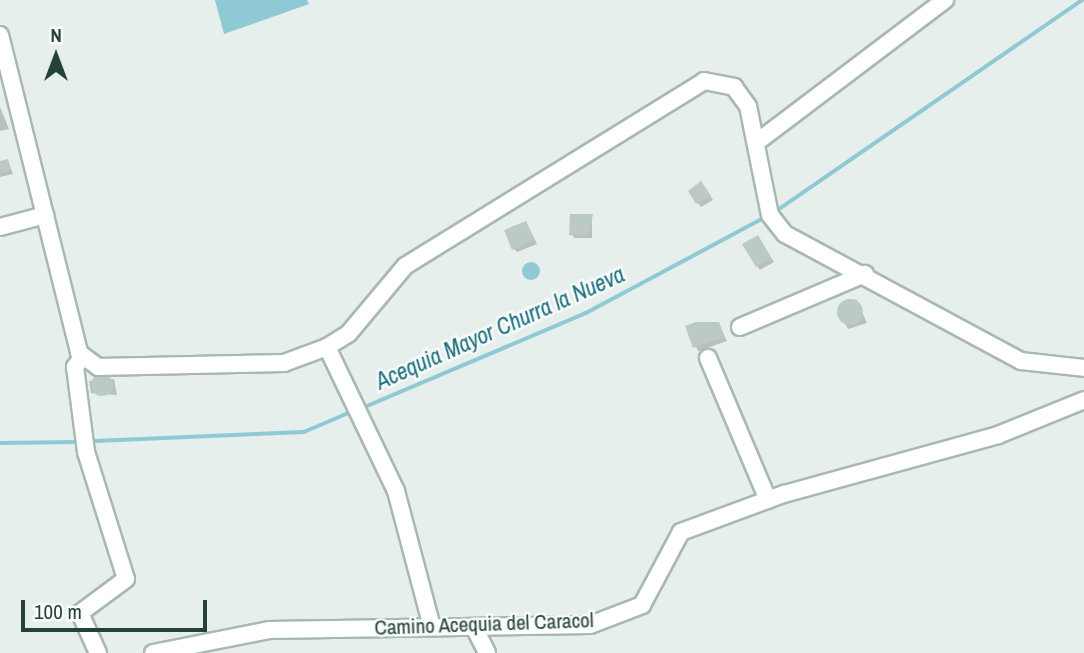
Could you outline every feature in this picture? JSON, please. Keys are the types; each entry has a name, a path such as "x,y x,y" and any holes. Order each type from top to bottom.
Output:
{"street":[{"path":"757,142 945,0"},
{"path":"0,35 83,356 98,367 284,363 327,347 349,333 405,266 704,82 734,88 748,106 770,215 785,234 865,274 1021,361 1084,368"},
{"path":"0,227 45,215"},
{"path":"740,327 865,274"},
{"path":"327,347 396,491 432,627"},
{"path":"83,356 75,367 86,452 126,579 80,613 98,653"},
{"path":"708,358 768,500"},
{"name":"Camino Acequia del Caracol","path":"153,653 269,630 590,625 642,605 681,532 768,500 998,435 1084,400"},
{"path":"474,627 487,653"}],"water":[{"path":"215,0 307,0 309,4 224,34"},
{"path":"531,262 537,265 540,271 537,277 531,280 525,277 522,271 525,265"}],"building":[{"path":"8,159 11,170 0,173 0,161"},
{"path":"701,181 711,196 696,204 688,191"},
{"path":"570,214 593,214 589,235 569,235"},
{"path":"526,221 535,240 512,250 504,230"},
{"path":"758,235 771,258 756,267 742,244"},
{"path":"850,299 859,303 863,312 859,321 850,325 841,321 837,312 841,303"},
{"path":"696,322 719,322 725,337 693,348 685,326"},
{"path":"102,374 110,377 113,385 110,393 102,396 94,393 91,385 94,377"}],"waterway":[{"name":"Acequia Mayor Churra la Nueva","path":"775,212 1082,0"},
{"name":"Acequia Mayor Churra la Nueva","path":"360,409 586,313 766,217"},
{"name":"Acequia Mayor Churra la Nueva","path":"96,441 304,432 351,412"},
{"name":"Acequia Mayor Churra la Nueva","path":"0,443 74,442"}]}
